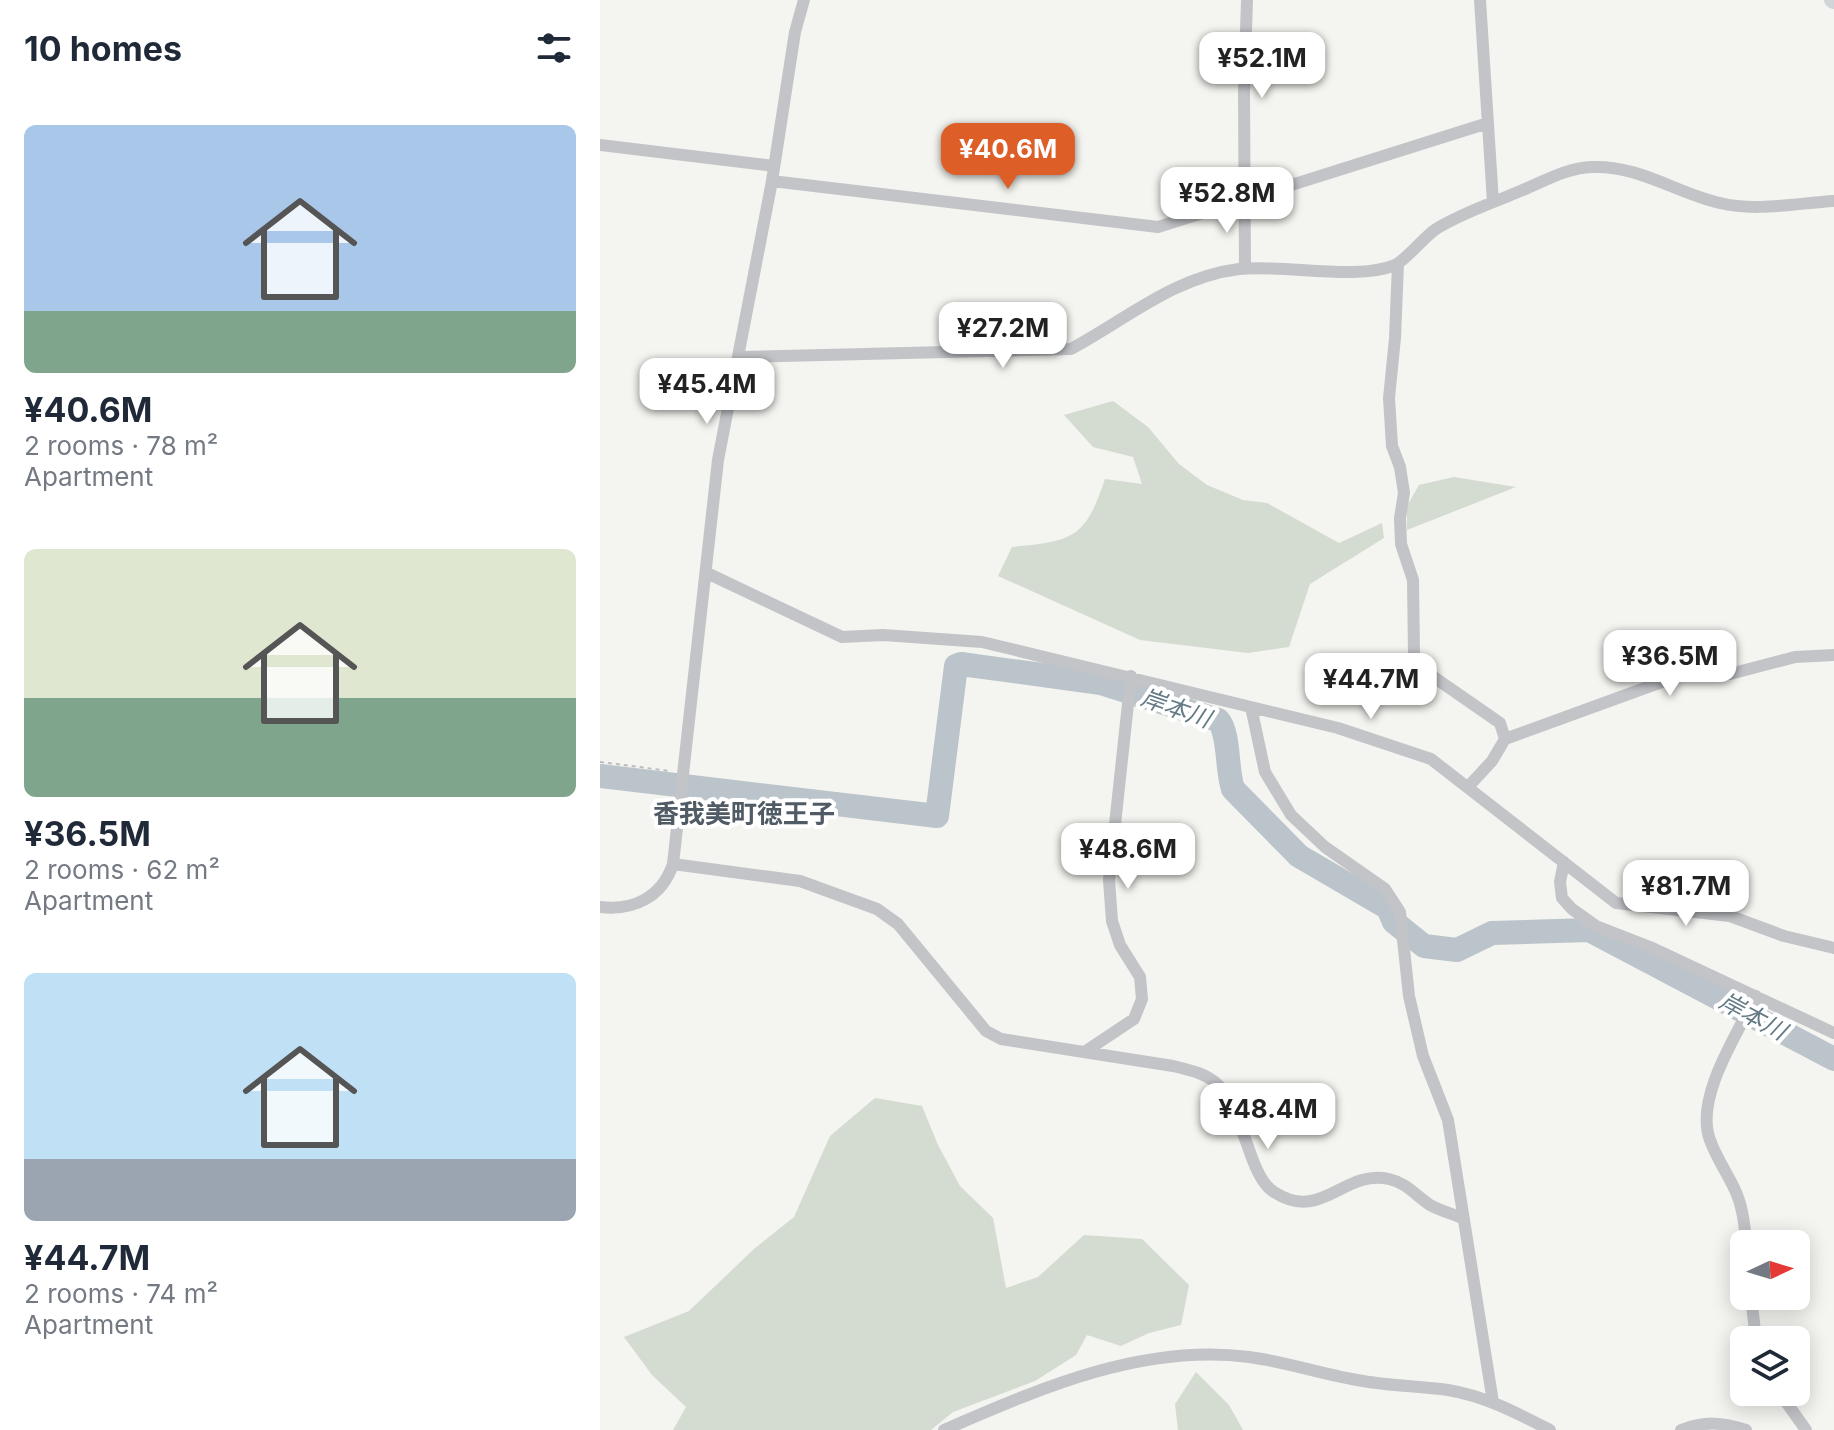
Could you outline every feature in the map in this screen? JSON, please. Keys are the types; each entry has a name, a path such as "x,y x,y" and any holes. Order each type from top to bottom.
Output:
{"street":[{"path":"600,907 621,907 647,899 667,880 673,864 718,460 772,181 795,32 804,0"},
{"path":"1245,269 1247,0"},
{"path":"1480,0 1493,202"},
{"path":"772,181 1158,227 1488,123"},
{"path":"600,145 774,166"},
{"path":"739,357 1071,349 1153,298 1199,277 1245,269 1369,271 1398,264 1432,232 1461,214 1565,172 1592,167 1618,169 1656,179 1711,201 1737,207 1834,201"},
{"path":"1398,264 1389,398 1392,446 1400,467 1404,493 1400,518 1401,544 1413,580 1414,654 1425,671 1500,723 1505,739"},
{"path":"707,573 842,637 883,635 982,642 1131,676 1396,746 1431,759 1616,903 1730,916 1784,936 1834,948"},
{"path":"1468,787 1492,761 1505,739 1678,676 1730,674 1795,657 1834,655"},
{"path":"1086,1051 1134,1019 1142,999 1140,977 1120,945 1112,921 1109,880 1131,676"},
{"path":"1251,707 1265,772 1291,815 1325,847 1385,889 1400,912 1409,996 1423,1056 1448,1120 1493,1402"},
{"path":"1564,862 1560,882 1562,898 1596,926 1650,947 1834,1033"},
{"path":"673,864 800,881 877,909 898,924 986,1031 1001,1039 1086,1051 1199,1073 1218,1085 1227,1097 1258,1173 1271,1191 1294,1202 1318,1202 1356,1181 1389,1179 1405,1185 1430,1205 1464,1219"},
{"path":"1745,1230 1744,1215 1736,1192 1708,1137 1706,1105 1717,1075 1756,996"},
{"path":"944,1430 1079,1375 1147,1360 1215,1355 1250,1357 1320,1374 1394,1386 1449,1391 1493,1402 1550,1430"},
{"path":"1789,1406 1806,1430"},
{"path":"1681,1430 1697,1424 1723,1422 1746,1430"}],"path":[{"path":"600,762 682,773"}],"shaded area":[{"path":"1113,401 1148,427 1179,464 1207,485 1243,500 1267,503 1339,543 1382,523 1384,538 1310,584 1289,647 1248,653 1140,640 998,576 1012,547 1063,539 1083,525 1091,514 1105,479 1142,484 1133,457 1093,447 1064,415"},
{"path":"1454,477 1516,487 1407,530 1407,506 1419,485"},
{"path":"875,1098 922,1106 960,1186 993,1218 1006,1288 1038,1277 1084,1235 1142,1239 1189,1285 1181,1325 1149,1333 1121,1346 1087,1335 1076,1355 1035,1381 953,1412 931,1430 673,1430 686,1407 652,1375 624,1337 689,1311 754,1249 794,1217 830,1136"},
{"path":"1196,1372 1229,1405 1243,1430 1178,1430 1175,1404"}],"waterway":[{"name":"岸本川","path":"600,776 937,816 956,666 961,664 1101,683 1218,720 1224,733 1233,789 1299,856 1388,908 1394,922 1424,946 1457,950 1492,933 1589,930 1834,1059"}],"district":[{"name":"香我美町徳王子","path":"744,813"}]}
